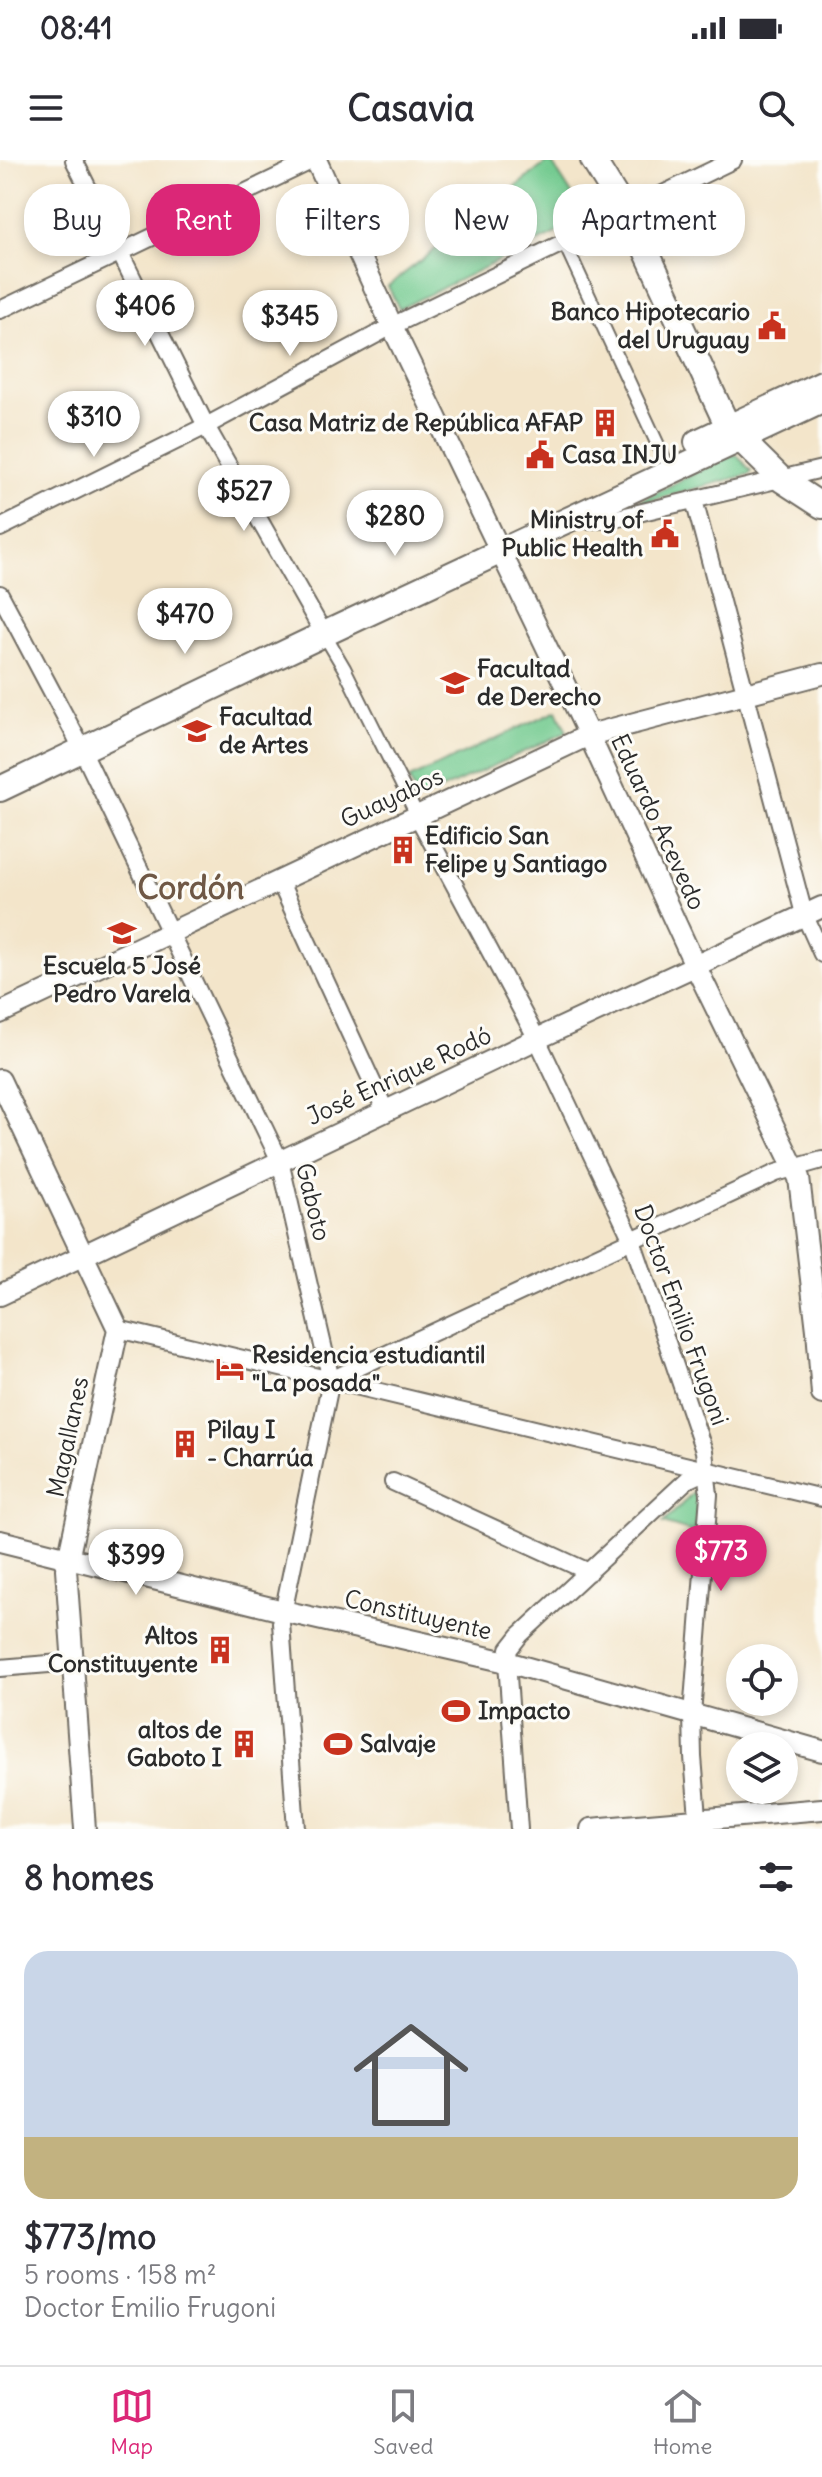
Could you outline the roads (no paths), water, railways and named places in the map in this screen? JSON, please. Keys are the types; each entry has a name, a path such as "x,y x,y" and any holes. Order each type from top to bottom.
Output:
{"main road":[{"path":"593,160 609,184"},
{"path":"648,256 734,433 782,480 822,506"},
{"path":"497,545 567,521 822,383"},
{"path":"0,771 78,742 497,545 664,458 822,401"},
{"path":"0,789 78,742"}],"street":[{"path":"74,160 86,184"},
{"path":"130,248 314,160"},
{"name":"Eduardo Acevedo","path":"314,160 589,735 695,965 795,1169 801,1187 820,1330 822,1394"},
{"path":"684,184 733,160"},
{"path":"0,528 206,426 392,326 553,247"},
{"path":"0,310 114,256"},
{"path":"121,256 206,426 344,668 417,815"},
{"path":"570,256 664,458"},
{"path":"567,521 609,520 822,469"},
{"path":"694,500 746,694 813,911 822,954"},
{"name":"Gaboto","path":"0,594 78,742 280,1161 331,1380 281,1623 296,1829"},
{"name":"Guayabos","path":"0,1013 589,735 822,674"},
{"name":"Doctor Emilio Frugoni","path":"417,815 537,1039 632,1240 704,1451 709,1495 692,1715 699,1824"},
{"path":"279,880 386,1112"},
{"name":"José Enrique Rodó","path":"0,1295 813,911"},
{"path":"0,1080 118,1329 822,1498"},
{"path":"331,1380 776,1173 822,1160"},
{"name":"Magallanes","path":"85,1829 65,1581 118,1329"},
{"path":"519,1829 507,1662 509,1649 520,1635 687,1480 706,1471"},
{"path":"393,1482 589,1572"},
{"name":"Constituyente","path":"0,1541 507,1662 822,1751"},
{"path":"0,1668 73,1662"},
{"path":"591,1829 699,1824 822,1809"}],"place":[{"name":"Banco Hipotecario del Uruguay","path":"772,326"},
{"name":"Casa Matriz de República AFAP","path":"605,423"},
{"name":"Casa INJU","path":"540,455"},
{"name":"Ministry of Public Health","path":"665,534"},
{"name":"Facultad de Derecho","path":"455,683"},
{"name":"Facultad de Artes","path":"197,731"},
{"name":"Edificio San Felipe y Santiago","path":"403,850"},
{"name":"Escuela 5 José Pedro Varela","path":"122,933"},
{"name":"Residencia estudiantil \"La posada\"","path":"230,1369"},
{"name":"Pilay I - Charrúa","path":"185,1444"},
{"name":"Altos Constituyente","path":"220,1650"},
{"name":"Impacto","path":"456,1711"},
{"name":"altos de Gaboto I","path":"244,1744"},
{"name":"Salvaje","path":"338,1744"}],"district":[{"name":"Cordón","path":"191,888"}]}
